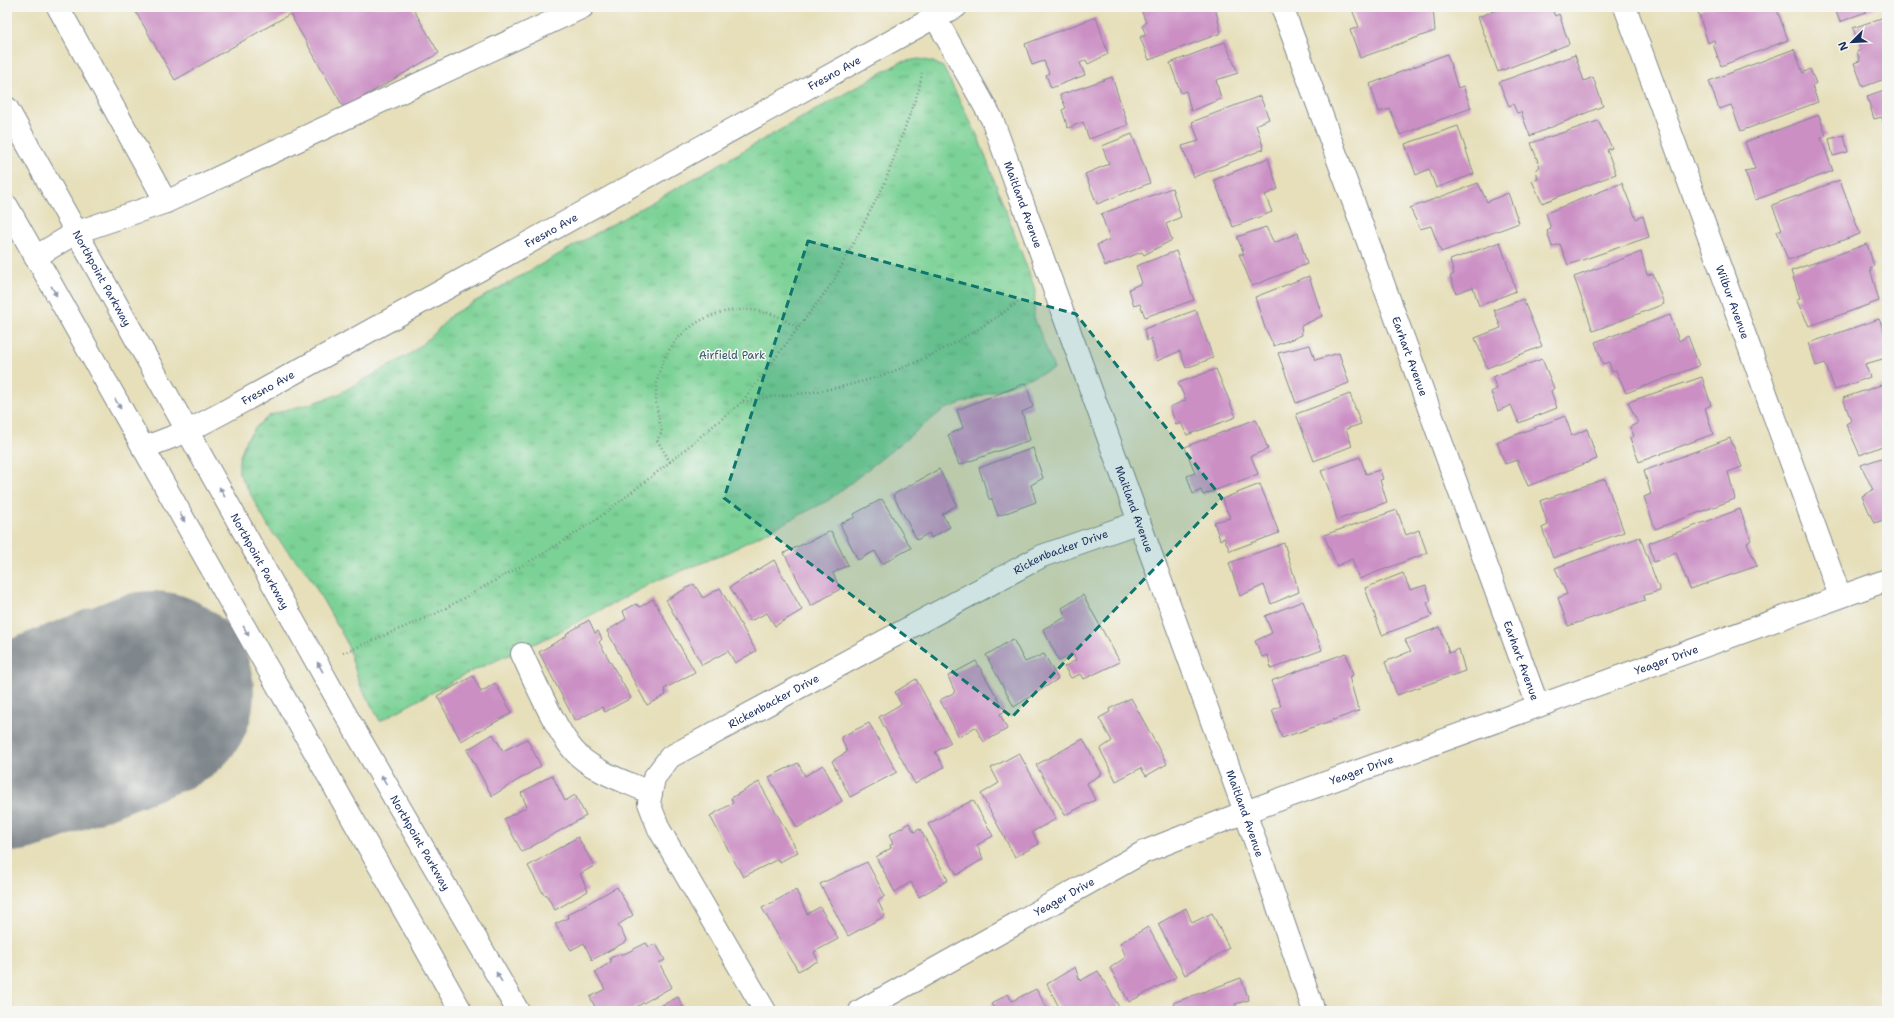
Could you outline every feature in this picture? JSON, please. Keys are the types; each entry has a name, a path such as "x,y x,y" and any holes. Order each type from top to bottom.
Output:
{"street":[{"path":"58,7 166,202"},
{"path":"35,257 77,232 166,202 583,7"},
{"name":"Fresno Ave","path":"143,448 188,431 935,17 956,7"},
{"name":"Earhart Avenue","path":"1282,7 1538,706"},
{"name":"Wilbur Avenue","path":"1625,7 1840,596"},
{"name":"Maitland Avenue","path":"935,17 992,119 1245,812 1314,1011"},
{"name":"Northpoint Parkway","path":"7,108 346,715 518,1011"},
{"path":"7,206 461,1011"},
{"name":"Rickenbacker Drive","path":"765,1011 659,829 649,803 654,778 670,757 1042,556 1139,522"},
{"name":"Yeager Drive","path":"860,1011 1144,852 1245,812 1887,580"},
{"path":"522,654 559,728 569,745 580,757 605,773 651,793"}],"path":[{"path":"343,653 435,614 543,554 596,520 670,462 742,402 832,282 884,185 919,89 922,73"},
{"path":"742,402 769,396 830,389 891,372 951,346 993,320 1018,302"},
{"path":"670,462 657,440 662,432 657,413 657,382 663,360 684,332 698,320 738,309 770,313 798,328"}],"highlighted area":[{"path":"808,241 1076,314 1222,498 1012,717 724,498"}],"green space":[{"name":"Airfield Park","path":"919,59 933,62 943,67 978,137 1035,289 1034,317 1054,369 943,410 829,500 722,555 658,580 547,638 466,674 380,721 360,685 346,641 308,574 270,530 239,473 239,459 246,440 256,427 269,416 337,395 410,354 434,334 451,315 901,62"}],"building":[{"path":"133,7 412,7 439,53 344,108 290,14 175,80"},
{"path":"1140,7 1215,7 1221,33 1149,60 1140,37 1146,35 1142,26 1146,23"},
{"path":"1351,7 1433,7 1435,31 1360,58 1350,30 1359,27"},
{"path":"1504,7 1551,7 1555,16 1559,14 1569,44 1498,72 1478,17"},
{"path":"1708,7 1776,7 1788,40 1721,66 1713,44 1716,44 1714,40 1708,43 1698,11"},
{"path":"1834,7 1878,7 1840,22"},
{"path":"1887,16 1887,78 1863,87 1854,63 1860,61 1857,52 1861,50 1853,28"},
{"path":"1096,17 1108,54 1088,64 1086,60 1080,63 1085,75 1051,88 1046,75 1049,73 1044,61 1032,65 1025,44"},
{"path":"1225,42 1238,73 1216,80 1221,99 1191,111 1186,91 1181,93 1170,63"},
{"path":"1794,49 1803,73 1810,69 1816,83 1812,86 1818,102 1741,131 1731,105 1719,109 1709,81"},
{"path":"1447,54 1458,88 1463,86 1471,108 1400,135 1390,109 1379,112 1370,84"},
{"path":"1575,55 1584,81 1593,77 1603,106 1530,136 1521,112 1517,113 1513,104 1509,106 1499,82"},
{"path":"1112,77 1128,125 1089,139 1083,122 1068,128 1062,110 1066,108 1060,95"},
{"path":"1887,89 1887,125 1884,126 1882,117 1874,119 1867,96"},
{"path":"1260,96 1269,119 1256,125 1264,149 1194,177 1182,146 1199,141 1192,122"},
{"path":"1819,115 1826,136 1821,138 1833,171 1755,200 1745,171 1755,169 1745,142"},
{"path":"1598,121 1612,148 1607,150 1616,174 1542,203 1532,181 1538,179 1536,169 1540,167 1531,143"},
{"path":"1458,126 1474,174 1436,188 1429,169 1416,175 1405,144"},
{"path":"1132,134 1150,183 1097,204 1085,174 1109,164 1102,146"},
{"path":"1844,135 1848,152 1833,156 1829,139"},
{"path":"1268,158 1278,189 1265,195 1272,212 1233,227 1214,180"},
{"path":"1840,180 1860,234 1788,260 1777,231 1782,229 1772,205"},
{"path":"1478,183 1487,202 1508,193 1519,223 1441,252 1431,226 1420,229 1410,208"},
{"path":"1622,183 1636,219 1643,216 1649,237 1568,265 1560,244 1552,247 1547,231 1551,229 1546,213"},
{"path":"1172,188 1181,217 1166,224 1172,240 1144,255 1142,252 1105,266 1097,245 1110,239 1101,214"},
{"path":"1266,227 1274,243 1298,233 1307,264 1252,286 1239,254 1244,254 1237,237"},
{"path":"1500,242 1516,291 1479,306 1473,287 1456,293 1450,276 1454,274 1450,260"},
{"path":"1867,244 1874,266 1870,268 1879,301 1809,326 1796,299 1800,298 1791,271"},
{"path":"1176,251 1194,300 1145,317 1140,304 1134,306 1129,289 1142,283 1136,266"},
{"path":"1641,252 1647,275 1653,274 1664,304 1593,331 1574,277"},
{"path":"1309,276 1322,316 1301,326 1302,335 1274,346 1265,328 1255,297"},
{"path":"1523,299 1542,346 1487,368 1475,338 1501,328 1494,310"},
{"path":"1196,310 1213,358 1186,368 1180,351 1157,361 1151,338 1147,341 1144,329"},
{"path":"1670,315 1679,341 1688,336 1699,366 1626,393 1616,370 1612,372 1609,362 1603,364 1595,342"},
{"path":"1879,319 1887,338 1885,341 1887,354 1884,355 1886,358 1865,364 1870,377 1835,390 1825,363 1816,366 1809,343"},
{"path":"1310,345 1315,360 1339,353 1349,383 1296,403 1278,353"},
{"path":"1542,359 1554,388 1551,391 1557,408 1519,423 1511,405 1498,411 1491,392 1497,389 1492,377"},
{"path":"1216,369 1236,417 1187,435 1181,423 1176,425 1170,407 1186,400 1178,383"},
{"path":"1702,377 1711,405 1705,408 1713,434 1639,462 1630,438 1634,436 1630,427 1638,423 1628,402"},
{"path":"1026,383 1033,407 1022,412 1030,440 959,465 948,435 963,428 957,410"},
{"path":"1887,383 1887,444 1860,455 1846,424 1851,421 1843,398"},
{"path":"1350,394 1361,424 1346,429 1352,446 1314,461 1296,414"},
{"path":"1565,416 1572,436 1587,429 1597,459 1528,486 1517,460 1505,464 1497,442"},
{"path":"1256,419 1268,449 1251,456 1258,474 1203,495 1201,490 1193,494 1187,476 1195,473 1185,447"},
{"path":"1730,438 1742,467 1728,472 1735,499 1655,529 1644,497 1651,494 1644,471"},
{"path":"1033,448 1043,478 1031,485 1036,502 998,516 992,499 989,499 979,468"},
{"path":"1887,456 1887,519 1874,523 1862,496 1873,490 1861,465"},
{"path":"1360,457 1366,474 1380,470 1383,479 1380,480 1387,502 1337,520 1328,487 1321,471"},
{"path":"939,469 957,505 942,514 950,527 931,538 929,533 917,540 893,495"},
{"path":"1605,479 1624,532 1553,558 1542,528 1548,525 1540,501"},
{"path":"1260,484 1279,533 1230,551 1224,538 1220,540 1214,522 1230,518 1222,499"},
{"path":"882,499 911,548 882,564 875,551 858,560 840,524 855,517 854,514"},
{"path":"1740,509 1751,540 1747,543 1757,566 1690,589 1676,552 1654,562 1649,543"},
{"path":"1397,510 1406,535 1419,530 1427,553 1359,579 1352,559 1337,566 1324,535"},
{"path":"831,531 848,565 833,573 840,589 811,606 784,553"},
{"path":"1640,537 1660,591 1644,595 1645,600 1568,626 1558,598 1567,594 1555,568"},
{"path":"1284,543 1299,592 1271,604 1264,585 1240,596 1229,563"},
{"path":"774,560 802,610 775,626 767,613 750,621 730,587"},
{"path":"1403,573 1410,590 1426,585 1431,601 1427,603 1432,616 1382,635 1365,588"},
{"path":"694,584 703,598 720,588 756,651 735,663 728,651 702,665 666,600"},
{"path":"1083,595 1120,662 1084,679 1081,674 1071,678 1064,667 1076,660 1073,654 1059,661 1043,629 1066,617 1062,608"},
{"path":"653,599 695,672 664,689 666,695 647,705 607,631 626,619 623,611 636,604 640,607"},
{"path":"1303,601 1322,650 1271,669 1268,655 1262,657 1255,641 1272,633 1265,616"},
{"path":"589,620 595,633 598,631 602,639 599,642 631,698 605,712 602,707 575,721 539,652 567,636 566,634"},
{"path":"1440,627 1449,653 1459,649 1465,671 1397,695 1385,662 1411,651 1405,640"},
{"path":"1013,639 1025,662 1044,654 1058,679 1014,707 986,655"},
{"path":"1346,653 1353,675 1349,677 1359,711 1282,738 1272,710 1281,706 1271,681"},
{"path":"976,661 1005,711 1000,714 1007,729 984,742 975,727 959,737 940,700 955,692 948,676"},
{"path":"473,676 481,692 495,683 512,713 461,741 437,696"},
{"path":"916,679 951,743 935,752 944,767 915,784 879,717 901,704 895,692"},
{"path":"1131,698 1167,764 1146,776 1141,768 1116,781 1100,749 1112,741 1099,718 1110,712 1109,709"},
{"path":"869,723 897,772 850,797 832,761 847,752 841,737"},
{"path":"493,734 503,751 527,739 541,766 492,796 467,750"},
{"path":"1083,739 1102,774 1087,783 1095,800 1065,815 1036,765"},
{"path":"1019,753 1056,819 1032,832 1039,844 1015,857 981,794 999,783 991,768"},
{"path":"798,763 805,776 823,765 842,801 797,828 769,777"},
{"path":"552,775 565,801 575,795 586,816 522,852 504,819 527,807 521,793"},
{"path":"759,782 798,852 780,862 778,859 743,877 710,816 733,803 731,798"},
{"path":"973,800 993,836 977,845 983,859 957,875 928,824"},
{"path":"909,823 914,832 920,829 948,880 919,897 911,882 895,892 876,857 891,848 890,845 893,844 889,835"},
{"path":"578,837 594,866 580,874 588,891 555,910 546,894 544,895 528,866"},
{"path":"867,862 885,896 878,901 885,916 848,936 820,884"},
{"path":"617,887 633,915 618,925 627,941 592,960 584,943 571,950 555,924 568,918 567,915"},
{"path":"796,890 807,914 820,907 838,939 814,952 818,961 798,971 762,908"},
{"path":"1186,908 1192,923 1212,913 1229,948 1185,975 1158,924"},
{"path":"1148,927 1176,977 1129,1002 1110,968 1126,957 1120,943"},
{"path":"646,943 649,947 656,944 665,960 659,963 672,987 629,1011 597,1011 590,997 605,989 595,972 611,962 610,958 624,954"},
{"path":"1075,967 1080,981 1098,971 1119,1007 1112,1011 1061,1011 1047,984"},
{"path":"1241,978 1249,1000 1235,1004 1238,1011 1176,1011 1173,1003"},
{"path":"1036,989 1049,1011 996,1011 991,1004 1008,994 1012,1001"},
{"path":"678,997 685,1011 651,1011"}],"runway":[{"path":"7,750 152,693"}]}
